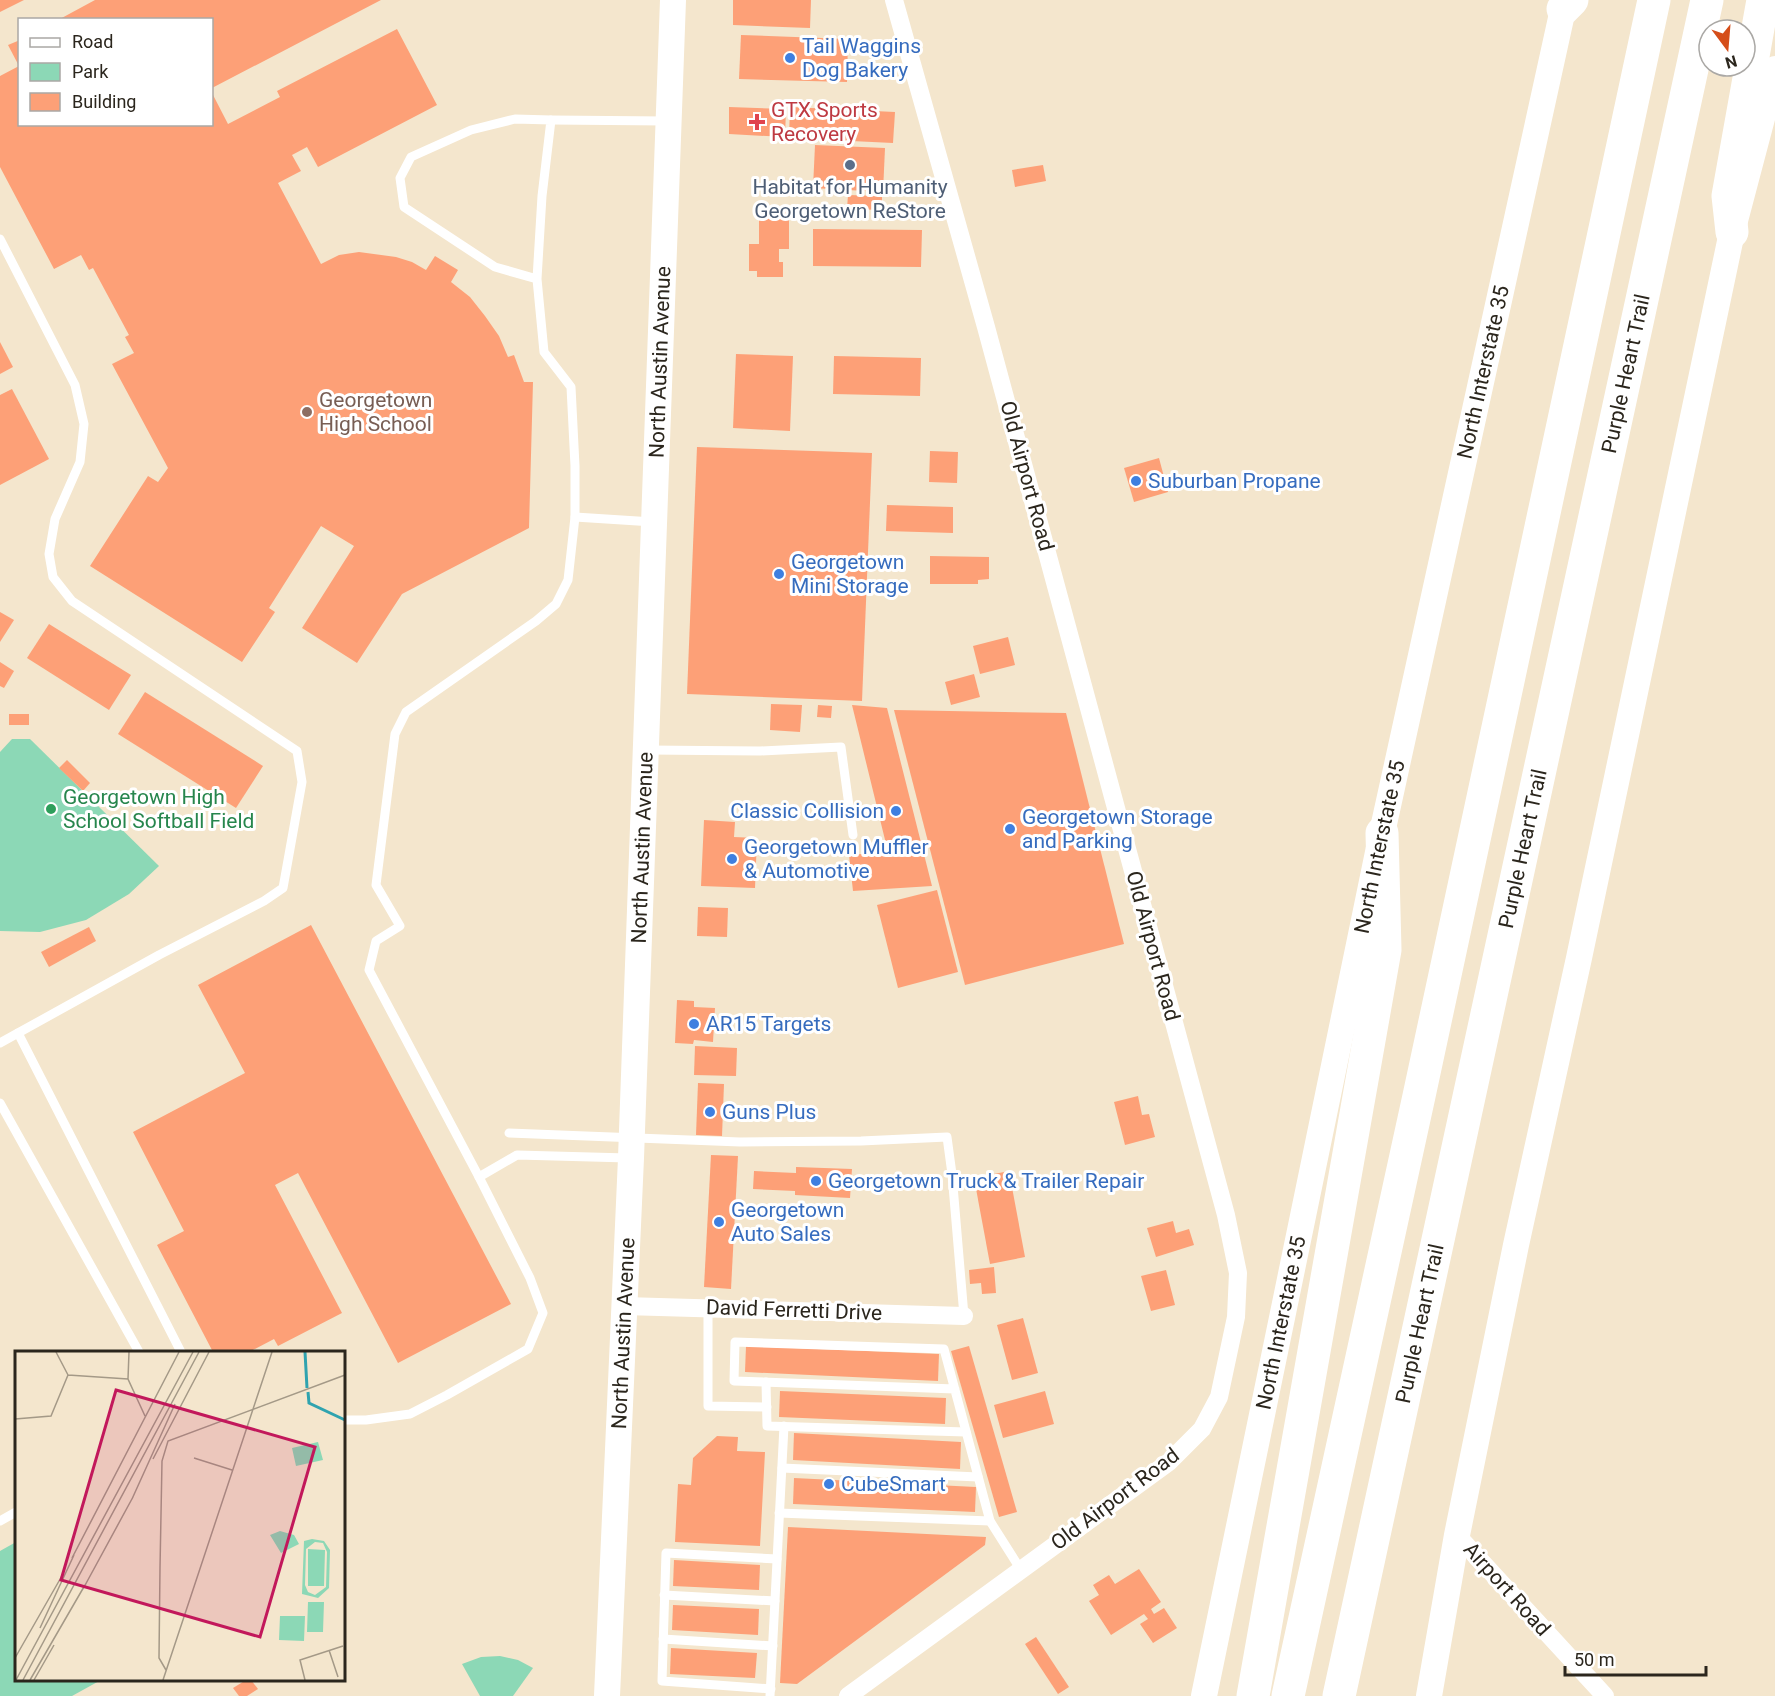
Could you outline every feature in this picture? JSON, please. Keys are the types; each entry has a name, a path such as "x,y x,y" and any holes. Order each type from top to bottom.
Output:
{"highway":[{"path":"1288,1696 1654,0"},
{"name":"Purple Heart Trail","path":"1339,1696 1707,0"},
{"path":"1732,232 1728,196 1763,0"},
{"path":"1253,1696 1385,950 1382,833"}],"main road":[{"name":"North Austin Avenue","path":"607,1696 631,1148 673,0"},
{"name":"North Interstate 35","path":"1204,1696 1382,833 1567,3"},
{"path":"1429,1696 1457,1534 1516,1245 1580,958 1732,232 1775,69"}],"street":[{"name":"Old Airport Road","path":"848,1696 1169,1462 1202,1429 1219,1397 1236,1317 1238,1273 1223,1204 1053,571 982,309 894,0"},
{"name":"David Ferretti Drive","path":"624,1306 964,1316"},
{"name":"Airport Road","path":"1457,1534 1605,1696"}],"lane":[{"path":"537,279 495,267 404,207 400,178 411,157 471,130 515,119 668,121"},
{"path":"345,1420 366,1420 410,1414 528,1349 543,1312 530,1278 369,970 376,941 400,926 376,885 395,734 406,712 536,621 556,604 568,580 575,517 574,414 571,387 544,352 537,279 551,120"},
{"path":"0,239 75,385 84,424 80,462 55,519 50,554 53,577 72,602 297,751 302,782 283,888 264,902 159,955 0,1043"},
{"path":"575,517 653,522"},
{"path":"645,750 760,751 841,747 853,835"},
{"path":"18,1034 180,1351"},
{"path":"0,1103 138,1351"},
{"path":"509,1133 631,1148"},
{"path":"478,1177 517,1155 751,1142 861,1141 947,1137 964,1316"},
{"path":"708,1307 708,1406 766,1407"},
{"path":"955,1389 734,1381 735,1342 944,1349 955,1389 990,1521 1021,1570"},
{"path":"766,1382 767,1426 966,1432"},
{"path":"777,1559 666,1553 662,1681 770,1692 773,1646 784,1426"},
{"path":"782,1468 978,1477"},
{"path":"0,1521 15,1513"},
{"path":"779,1514 990,1521"},
{"path":"664,1595 775,1601"},
{"path":"663,1639 773,1646"}],"green space":[{"name":"Georgetown High School Softball Field","path":"12,739 30,739 159,866 129,894 86,920 40,932 0,931 0,752"},
{"path":"15,1543 15,1681 99,1681 72,1696 0,1696 0,1551"},
{"path":"500,1656 518,1660 533,1668 513,1696 480,1696 462,1664 481,1657"}],"building":[{"path":"0,0 24,0 0,12"},
{"path":"95,0 381,0 213,87 213,18 62,18"},
{"path":"733,0 811,0 810,28 733,25"},
{"name":"Georgetown High School","path":"397,29 437,105 318,167 307,147 292,155 301,171 278,183 321,264 339,255 359,252 396,257 426,270 435,256 458,270 451,282 470,297 485,316 499,336 508,357 514,355 524,382 533,382 529,528 402,594 357,663 302,628 354,546 321,526 269,608 275,612 242,662 90,566 148,476 158,482 168,468 112,364 134,353 125,337 129,335 93,268 89,270 81,255 54,269 0,167 0,76 18,67 18,126 213,126 213,95 228,124 280,97 277,91"},
{"path":"741,35 848,39 847,82 739,79"},
{"name":"Georgetown High School","path":"18,41 18,64 8,45"},
{"path":"729,107 786,109 785,137 729,134"},
{"path":"790,107 895,112 893,143 789,138"},
{"path":"815,145 885,148 883,192 813,188"},
{"path":"1043,165 1046,181 1015,187 1012,170"},
{"path":"848,195 882,196 882,210 847,209"},
{"path":"759,211 789,211 789,249 779,249 779,262 783,262 783,277 757,277 757,271 749,271 749,244 759,244"},
{"path":"813,229 922,230 921,267 813,266"},
{"path":"0,342 13,367 0,374"},
{"path":"736,354 793,356 790,431 733,428"},
{"path":"834,356 921,358 920,396 833,394"},
{"path":"12,389 49,459 0,485 0,395"},
{"name":"Georgetown Mini Storage","path":"697,447 872,453 862,701 687,694"},
{"path":"930,451 958,452 957,483 929,482"},
{"path":"1159,458 1168,492 1134,502 1124,468"},
{"path":"887,505 953,507 953,533 886,531"},
{"path":"930,556 989,557 989,579 978,580 978,584 930,584"},
{"path":"0,612 14,620 0,642"},
{"path":"49,624 131,675 109,710 27,658"},
{"path":"1008,637 1015,665 980,674 973,646"},
{"path":"0,662 14,671 4,688 0,686"},
{"path":"974,674 980,697 951,705 945,682"},
{"path":"145,692 263,766 236,808 118,734"},
{"path":"771,704 802,705 800,732 770,730"},
{"path":"818,705 832,706 831,718 817,717"},
{"path":"852,705 887,708 932,886 853,891 849,855 888,852"},
{"name":"Georgetown Storage and Parking","path":"894,710 1066,713 1124,944 965,985"},
{"path":"9,714 29,714 29,725 9,725"},
{"path":"67,760 90,783 83,791 59,768"},
{"path":"704,820 735,822 734,837 757,838 755,888 701,886"},
{"path":"937,890 958,972 898,988 877,905"},
{"path":"698,907 728,908 727,937 697,936"},
{"path":"311,925 511,1304 398,1363 298,1173 275,1185 342,1313 278,1346 274,1339 251,1351 212,1351 157,1245 184,1231 133,1132 245,1073 198,985"},
{"path":"89,927 96,941 49,967 41,952"},
{"path":"677,1000 694,1001 694,1007 715,1008 713,1042 694,1040 693,1044 675,1043"},
{"path":"695,1046 737,1048 736,1076 694,1075"},
{"path":"698,1083 724,1084 722,1136 696,1135"},
{"path":"1138,1096 1142,1115 1149,1114 1155,1137 1125,1145 1114,1102"},
{"path":"711,1155 738,1156 731,1289 704,1287"},
{"path":"796,1167 852,1169 850,1198 795,1195 795,1191 753,1189 754,1171 796,1173"},
{"path":"1009,1171 1025,1257 990,1264 974,1178"},
{"path":"1173,1221 1176,1233 1189,1229 1194,1245 1156,1257 1147,1228"},
{"path":"994,1267 996,1293 982,1294 981,1283 970,1284 969,1270"},
{"path":"1166,1270 1175,1305 1151,1311 1141,1276"},
{"path":"1023,1318 1038,1373 1012,1380 997,1325"},
{"path":"746,1346 939,1354 938,1381 745,1372"},
{"path":"969,1346 1017,1512 999,1517 951,1351"},
{"path":"780,1391 946,1398 945,1424 779,1417"},
{"path":"1045,1391 1054,1424 1003,1438 994,1405"},
{"path":"794,1433 961,1442 960,1469 793,1460"},
{"path":"717,1436 738,1437 737,1451 765,1452 760,1546 675,1542 678,1484 691,1485 693,1458"},
{"path":"794,1478 976,1487 975,1512 793,1504"},
{"path":"788,1527 986,1537 985,1545 797,1684 780,1683"},
{"path":"674,1560 760,1565 759,1590 673,1586"},
{"path":"1139,1569 1161,1602 1151,1609 1154,1614 1164,1608 1177,1628 1153,1643 1140,1624 1148,1619 1144,1614 1111,1635 1089,1601 1099,1595 1093,1585 1109,1575 1115,1584"},
{"path":"673,1605 759,1609 758,1635 672,1630"},
{"path":"1036,1637 1069,1687 1058,1694 1025,1644"},
{"path":"671,1648 757,1653 755,1678 670,1674"},
{"path":"244,1681 252,1681 258,1689 247,1696 239,1696 233,1688"}],"place":[{"name":"Tail Waggins Dog Bakery","path":"790,58"},
{"name":"GTX Sports Recovery","path":"757,122"},
{"name":"Habitat for Humanity Georgetown ReStore","path":"850,165"},
{"name":"Georgetown High School","path":"307,412"},
{"name":"Suburban Propane","path":"1136,481"},
{"name":"Georgetown Mini Storage","path":"779,574"},
{"name":"Georgetown High School Softball Field","path":"51,809"},
{"name":"Classic Collision","path":"896,811"},
{"name":"Georgetown Storage and Parking","path":"1010,829"},
{"name":"Georgetown Muffler & Automotive","path":"732,859"},
{"name":"AR15 Targets","path":"694,1024"},
{"name":"Guns Plus","path":"710,1112"},
{"name":"Georgetown Truck & Trailer Repair","path":"816,1181"},
{"name":"Georgetown Auto Sales","path":"719,1222"},
{"name":"CubeSmart","path":"829,1484"}]}
